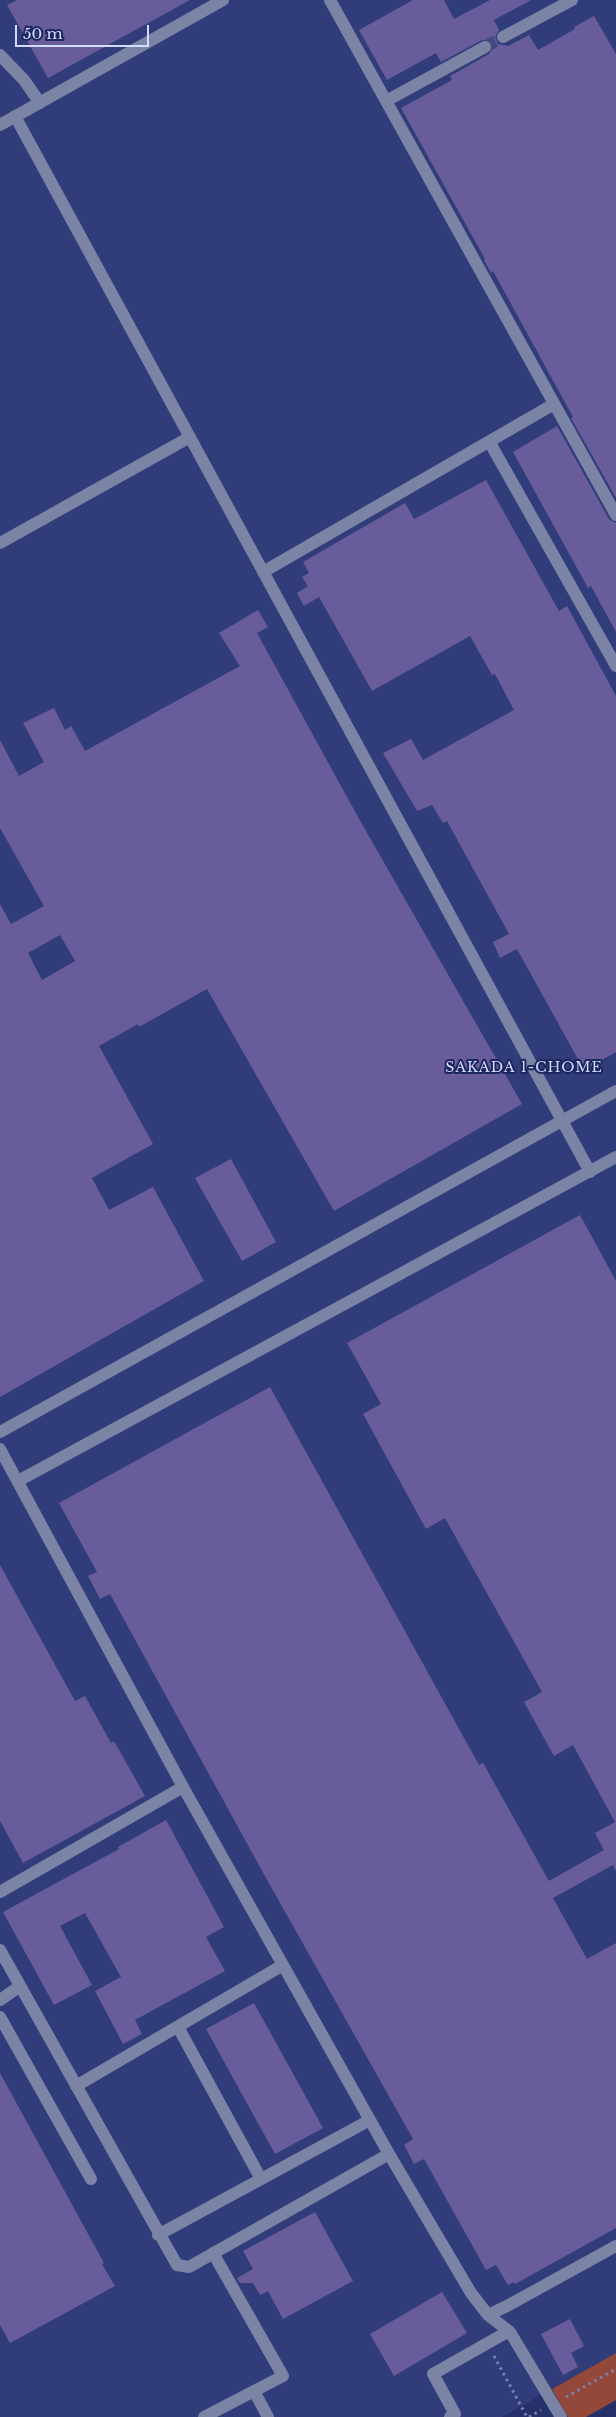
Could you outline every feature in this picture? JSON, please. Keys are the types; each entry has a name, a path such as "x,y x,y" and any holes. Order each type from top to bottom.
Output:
{"lane":[{"path":"0,125 223,0"},
{"path":"330,0 616,515"},
{"path":"504,37 572,0"},
{"path":"386,100 485,47"},
{"path":"0,55 24,80 40,103"},
{"path":"15,116 590,1172"},
{"path":"263,572 490,443 554,404"},
{"path":"0,543 190,437"},
{"path":"490,443 616,666"},
{"path":"0,1432 616,1091"},
{"path":"18,1481 616,1157"},
{"path":"0,1449 183,1787 389,2154 471,2293 488,2315 509,2332 561,2417"},
{"path":"0,1892 183,1787"},
{"path":"0,1950 177,2266 188,2267 389,2154"},
{"path":"76,2086 283,1966"},
{"path":"0,2000 20,1986"},
{"path":"0,2017 91,2179"},
{"path":"178,2027 261,2179"},
{"path":"158,2234 370,2120"},
{"path":"488,2315 616,2246"},
{"path":"204,2417 283,2376 213,2253"},
{"path":"450,2417 455,2414 433,2374 509,2332"},
{"path":"254,2391 268,2417"}],"path":[{"path":"491,2351 528,2417 544,2408"},
{"path":"561,2399 616,2369"}],"shaded area":[{"path":"0,0 616,0 616,2353 502,2417 0,2417"},
{"path":"616,2353 616,2400 586,2417 568,2417 552,2389"}],"building":[{"path":"17,0 190,0 48,78 7,5"},
{"path":"413,0 444,0 454,19 490,0 531,0 494,20 499,30 495,37 498,44 508,46 529,35 538,50 594,16 616,54 616,498 493,271 491,273 401,108 452,80 450,76 489,54 493,48 492,43 489,40 482,40 441,62 436,53 387,80 359,30"},
{"path":"557,426 609,519 616,523 616,632 591,586 588,588 513,452"},
{"path":"486,480 559,611 567,606 616,696 616,1052 584,1070 517,949 500,958 493,942 509,934 447,821 443,823 432,805 417,811 383,753 411,739 423,760 514,710 495,674 492,675 470,636 372,691 319,597 304,606 297,593 308,586 302,577 309,573 303,562 405,503 414,519"},
{"path":"258,610 268,627 257,633 358,817 522,1104 334,1211 207,989 139,1027 138,1024 99,1046 153,1144 92,1178 109,1210 153,1187 204,1281 0,1397 0,904 11,924 44,906 0,828 0,740 19,776 44,762 23,723 54,708 65,730 71,726 85,751 240,666 219,633","holes":["60,935 75,961 42,980 28,953"]},
{"path":"231,1159 276,1242 242,1261 195,1178"},
{"path":"580,1215 616,1281 616,1871 613,1865 553,1898 587,1959 616,1943 616,2228 515,2284 514,2282 508,2285 496,2265 486,2270 424,2159 414,2164 404,2145 413,2139 266,1878 110,1594 100,1599 88,1576 97,1572 59,1503 270,1387 479,1765 483,1763 549,1881 604,1850 595,1833 615,1822 573,1745 554,1756 524,1702 542,1692 445,1518 426,1529 363,1414 381,1404 347,1343"},
{"path":"0,1565 75,1701 85,1696 111,1743 114,1741 145,1796 23,1863 0,1821"},
{"path":"166,1820 224,1927 206,1937 225,1971 135,2020 142,2034 123,2044 95,1991 121,1977 85,1913 60,1926 92,1985 54,2005 3,1912 119,1849 118,1847"},
{"path":"254,2003 323,2128 275,2154 206,2029"},
{"path":"0,2073 115,2286 10,2343 0,2325"},
{"path":"315,2212 353,2281 283,2319 268,2291 260,2295 253,2283 240,2283 237,2278 253,2269 243,2251"},
{"path":"442,2292 467,2333 394,2376 370,2334"},
{"path":"570,2319 584,2346 571,2353 578,2367 563,2375 541,2334"}],"tunnel":[{"path":"485,47 503,37"}],"district":[{"name":"SAKADA 1-CHOME","path":"524,1068"}]}
